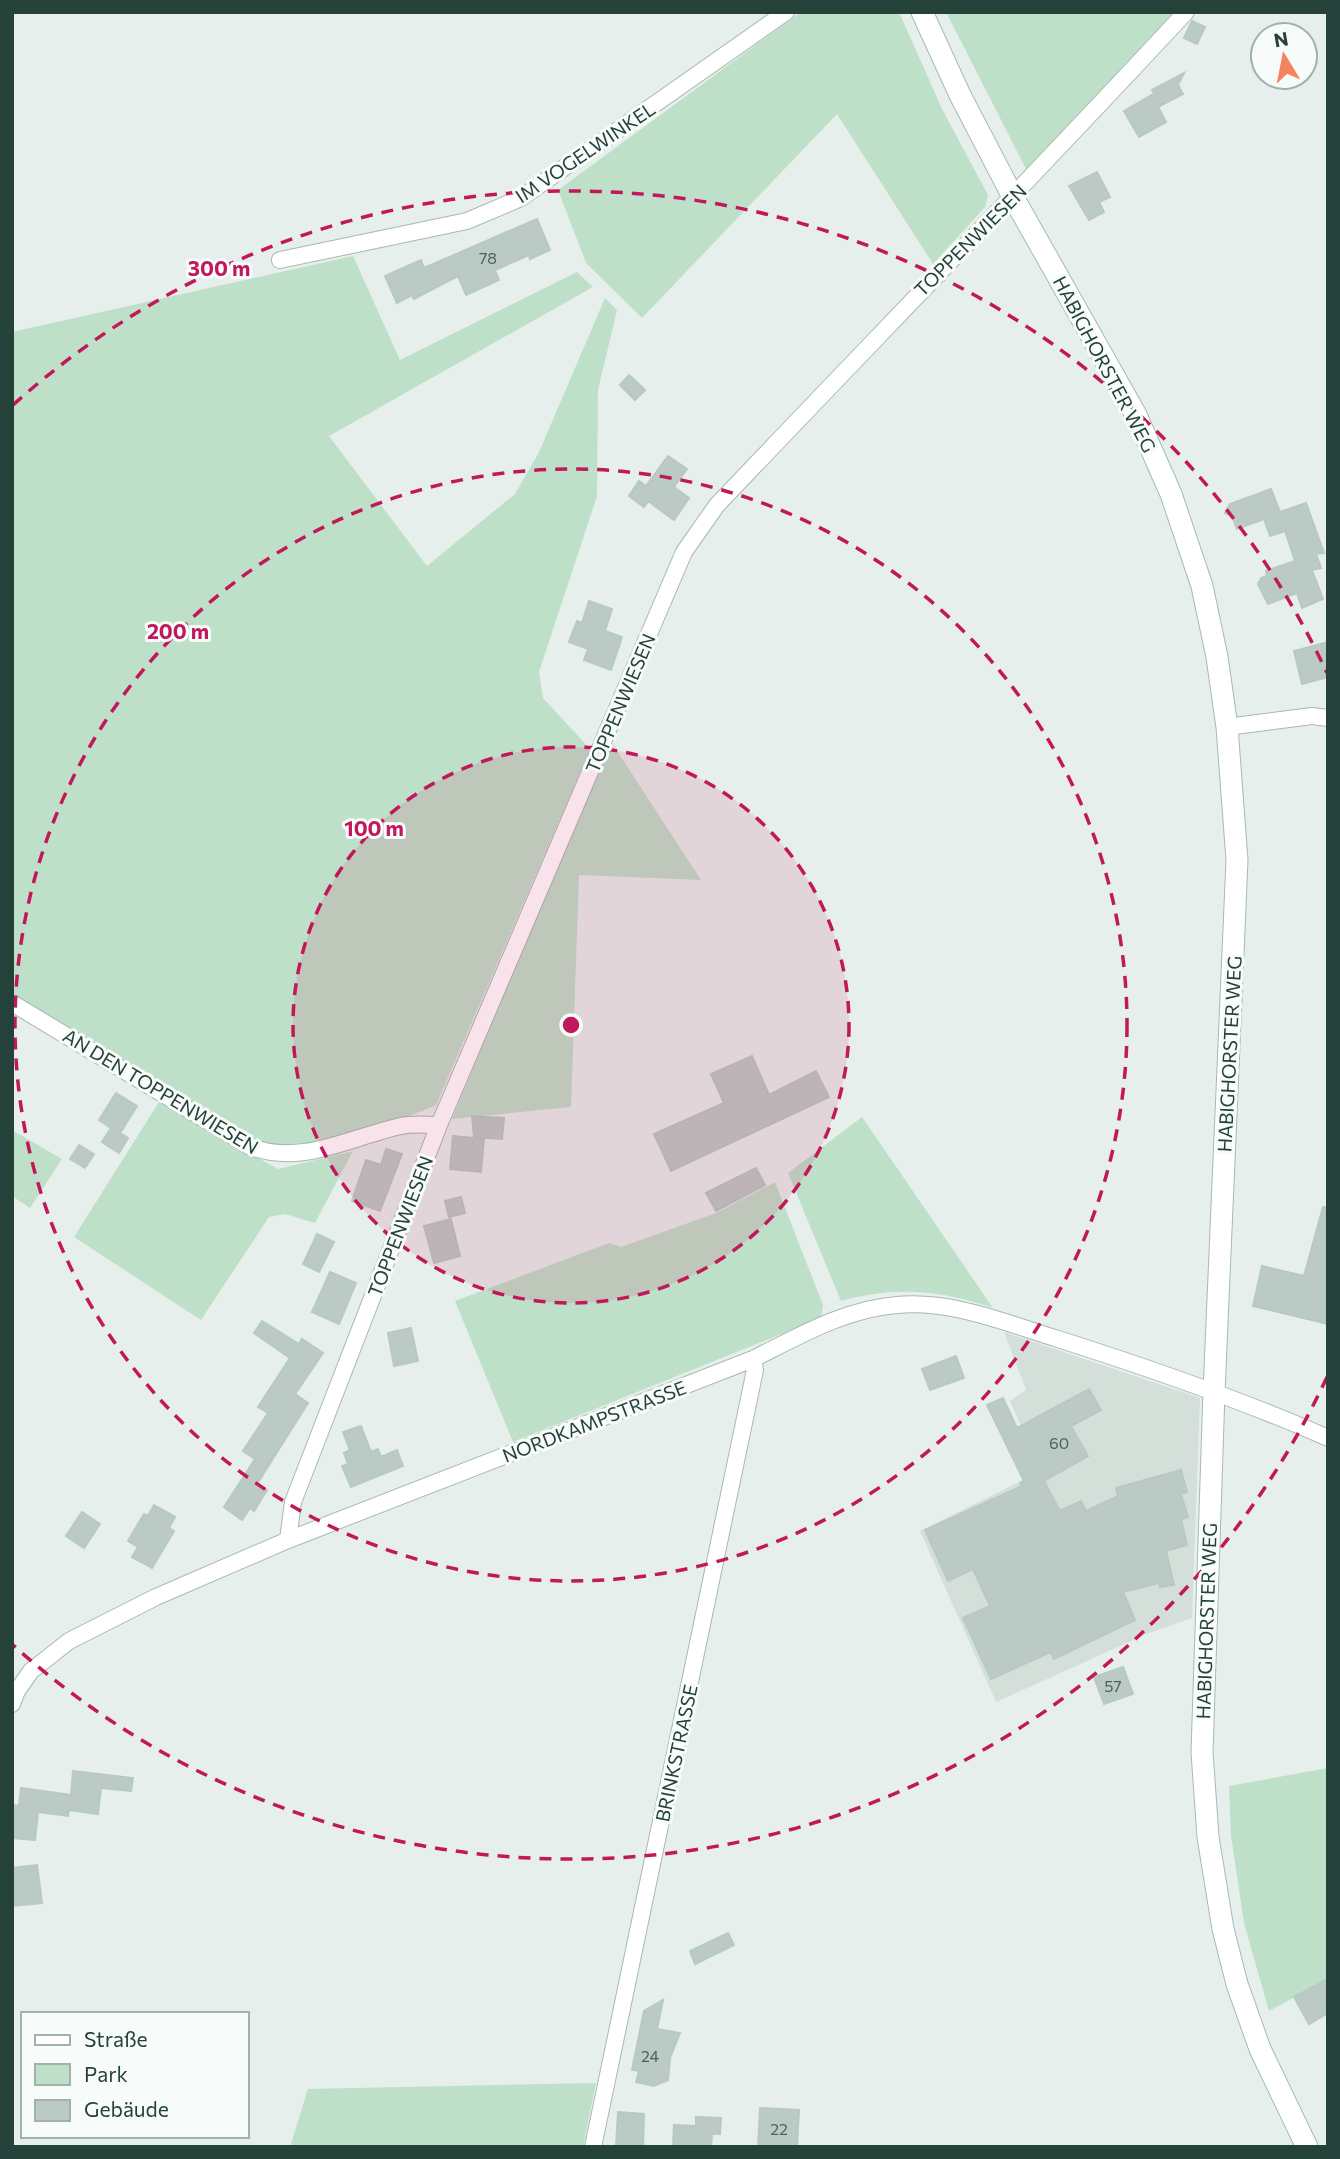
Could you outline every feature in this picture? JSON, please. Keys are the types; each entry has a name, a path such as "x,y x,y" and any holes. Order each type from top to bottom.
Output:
{"street":[{"name":"IM VOGELWINKEL","path":"280,260 467,221 521,198 786,12"},
{"name":"HABIGHORSTER WEG","path":"922,12 960,95 1013,197 1136,415 1171,494 1202,586 1227,727 1237,860 1213,1392 1202,1752 1208,1836 1223,1929 1237,1984 1261,2049 1307,2147"},
{"name":"TOPPENWIESEN","path":"288,1540 292,1502 439,1125 679,565 698,530 718,505 958,250 1013,197 1186,12"},
{"path":"1227,727 1312,716 1328,718"},
{"name":"AN DEN TOPPENWIESEN","path":"12,1003 249,1146 268,1154 303,1153 404,1125 439,1125"},
{"name":"NORDKAMPSTRASSE","path":"12,1704 17,1691 31,1671 69,1641 156,1597 288,1540 753,1359 818,1327 866,1310 898,1305 936,1306 993,1319 1165,1373 1328,1438"},
{"name":"BRINKSTRASSE","path":"593,2147 755,1370 753,1359"}],"shaded area":[{"path":"1004,1332 1200,1398 1192,1618 1149,1633 996,1702 920,1531 1041,1471 1010,1401 1026,1390"}],"green space":[{"path":"801,12 899,12 942,109 988,195 985,207 933,264 837,114 642,318 586,263 558,190"},
{"path":"946,12 1177,12 1026,169"},
{"path":"353,256 400,360 577,272 593,287 329,436 427,566 515,494 539,452 605,298 617,310 598,390 597,496 539,672 543,698 590,749 436,1105 402,1119 334,1140 293,1148 277,1148 242,1132 12,994 12,332"},
{"path":"610,740 701,880 579,875 571,1107 452,1119"},
{"path":"159,1102 278,1169 353,1151 315,1223 285,1214 269,1217 201,1320 74,1237"},
{"path":"862,1117 993,1308 955,1297 918,1292 880,1293 841,1301 788,1173"},
{"path":"12,1130 62,1159 30,1208 12,1196"},
{"path":"775,1182 823,1305 821,1318 513,1442 455,1301 609,1243 621,1247 716,1213"},
{"path":"1328,1768 1328,1979 1269,2011 1244,1923 1231,1836 1229,1786"},
{"path":"596,2083 583,2147 290,2147 308,2089"}],"building":[{"path":"1192,21 1205,27 1197,44 1184,38"},
{"path":"1184,73 1178,85 1183,94 1160,106 1152,90"},
{"path":"1152,95 1166,122 1139,137 1124,111"},
{"path":"1097,172 1110,197 1099,202 1104,212 1089,220 1069,186"},
{"path":"537,219 550,250 530,259 529,255 495,270 499,280 466,295 458,276 414,299 412,295 397,303 385,276 421,260 424,268"},
{"path":"629,375 645,390 635,400 620,385"},
{"path":"668,456 687,469 674,487 689,498 674,520 648,501 644,507 629,496 639,481 646,486"},
{"path":"1271,489 1280,512 1306,503 1324,553 1316,554 1321,568 1312,570 1323,599 1302,608 1297,593 1268,604 1258,584 1261,578 1267,576 1266,571 1295,561 1285,531 1270,536 1264,519 1237,529 1232,516 1225,513 1230,504"},
{"path":"589,601 612,609 605,631 622,637 611,670 584,660 588,649 569,642 577,621 582,623"},
{"path":"1328,642 1328,677 1302,684 1294,651"},
{"path":"752,1056 769,1095 816,1071 829,1097 671,1171 654,1134 724,1103 711,1074"},
{"path":"116,1093 137,1106 120,1133 128,1138 119,1153 102,1142 111,1128 99,1120"},
{"path":"472,1116 504,1118 502,1139 474,1137"},
{"path":"453,1136 484,1139 481,1172 450,1169"},
{"path":"79,1145 94,1154 85,1168 70,1159"},
{"path":"386,1149 402,1154 380,1211 352,1201 366,1160 381,1165"},
{"path":"756,1168 765,1185 716,1211 706,1193"},
{"path":"461,1197 465,1213 449,1217 445,1201"},
{"path":"1323,1207 1328,1207 1328,1324 1253,1306 1262,1266 1304,1276"},
{"path":"451,1219 460,1256 434,1263 424,1226"},
{"path":"317,1234 334,1242 319,1272 303,1264"},
{"path":"330,1272 356,1283 339,1324 312,1312"},
{"path":"262,1321 299,1344 302,1339 323,1353 295,1394 308,1403 257,1484 267,1490 254,1511 250,1508 242,1520 224,1507 255,1459 243,1451 268,1413 258,1407 290,1358 254,1333"},
{"path":"411,1328 418,1361 394,1366 388,1333"},
{"path":"956,1356 964,1378 930,1390 922,1369"},
{"path":"1089,1389 1101,1410 1071,1426 1088,1456 1044,1481 1060,1511 1081,1501 1086,1511 1118,1496 1116,1488 1181,1470 1187,1492 1181,1494 1188,1517 1181,1519 1187,1545 1166,1551 1174,1585 1160,1587 1159,1583 1123,1592 1135,1620 1054,1659 1051,1652 991,1679 963,1618 990,1606 973,1569 948,1581 925,1530 1022,1486 1020,1483 1024,1481 987,1405 1003,1398 1017,1428"},
{"path":"361,1426 371,1452 378,1449 381,1457 397,1450 403,1466 351,1487 342,1466 348,1464 344,1453 350,1450 343,1432"},
{"path":"154,1505 175,1517 169,1528 174,1531 152,1568 132,1557 138,1547 128,1541 144,1514 148,1516"},
{"path":"82,1512 100,1524 84,1548 66,1536"},
{"path":"1123,1667 1133,1694 1104,1704 1094,1677"},
{"path":"73,1771 133,1778 131,1791 101,1788 98,1814 69,1810 68,1816 38,1812 35,1840 12,1838 12,1805 19,1806 21,1788 71,1795"},
{"path":"37,1865 42,1903 12,1906 12,1868"},
{"path":"728,1933 734,1945 695,1964 690,1951"},
{"path":"1328,1979 1328,2013 1309,2024 1294,1997"},
{"path":"663,2000 657,2029 680,2033 670,2058 668,2080 654,2086 636,2082 639,2071 632,2070 644,2011"},
{"path":"760,2108 799,2110 797,2147 758,2147"},
{"path":"618,2112 644,2114 643,2147 616,2147"},
{"path":"696,2117 721,2118 720,2134 712,2134 711,2147 673,2147 674,2125 696,2126"}]}
